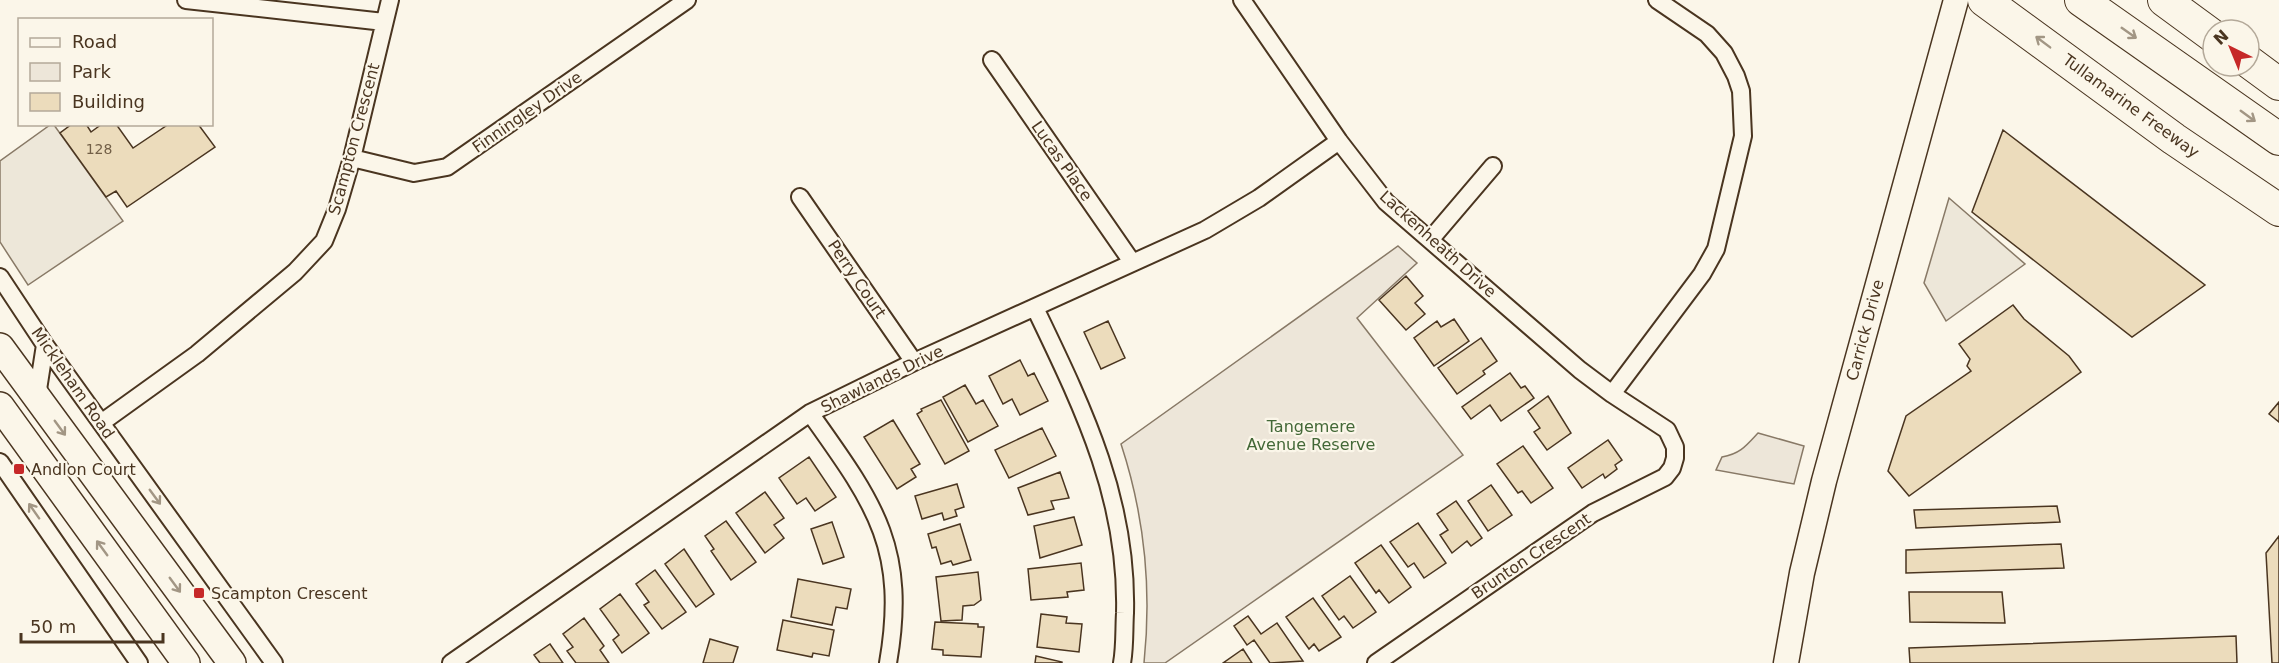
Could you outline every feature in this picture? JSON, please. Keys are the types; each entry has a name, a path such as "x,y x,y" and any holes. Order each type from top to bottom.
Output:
{"highway":[{"name":"Tullamarine Freeway","path":"1984,0 2174,139 2279,210"},
{"path":"2081,0 2279,139"},
{"path":"2164,0 2201,27"},
{"path":"2181,0 2209,18"},
{"path":"2261,52 2279,63"},
{"path":"2261,71 2279,84"},
{"path":"2174,139 2279,217"}],"main road":[{"path":"0,347 232,663"},
{"path":"0,406 186,663"},
{"path":"162,631 194,611"}],"street":[{"path":"186,0 384,22"},
{"name":"Scampton Crescent","path":"101,423 197,354 295,272 324,241 337,209 352,158 390,0"},
{"name":"Finningley Drive","path":"352,158 414,172 447,167 687,0"},
{"name":"Lackenheath Drive","path":"1242,0 1339,141 1386,202 1612,394 1667,430 1675,447"},
{"path":"1612,394 1702,274 1716,249 1743,136 1741,92 1724,52 1707,34 1657,0"},
{"name":"Carrick Drive","path":"1786,663 1802,573 1822,490 1956,0"},
{"name":"Lucas Place","path":"992,60 1132,262"},
{"name":"Shawlands Drive","path":"451,663 810,413 914,362 1214,225 1259,198 1339,141"},
{"path":"1430,240 1493,166"},
{"name":"Perry Court","path":"800,196 914,362"},
{"name":"Mickleham Road","path":"0,277 45,345 274,663"},
{"path":"1035,308 1081,404 1112,492 1126,582 1122,663"},
{"path":"37,396 45,345"},
{"path":"810,413 872,504 885,537 892,571 894,614 888,663"},
{"name":"Brunton Crescent","path":"1376,663 1593,513 1665,477 1672,468 1675,447"},
{"path":"0,462 139,663"}],"green space":[{"name":"Tangemere Avenue Reserve","path":"1398,246 1417,263 1357,318 1463,455 1165,663 1144,663 1147,580 1136,498 1121,444"},
{"path":"1758,433 1804,446 1794,484 1716,470 1722,457 1738,452"}],"shaded area":[{"path":"49,126 55,126 123,221 28,285 0,242 0,161"},
{"path":"1949,198 2025,264 1946,321 1924,283"}],"building":[{"path":"69,126 87,126 91,132 99,126 117,126 133,148 166,126 199,126 215,147 127,207 116,191 106,197 60,133"},
{"path":"2003,130 2205,285 2132,337 1972,212"},
{"path":"1406,276 1423,296 1415,303 1425,314 1406,330 1379,300"},
{"path":"2013,305 2024,319 2069,356 2081,372 1909,496 1888,471 1906,416 1971,371 1967,366 1970,359 1959,344"},
{"path":"1454,319 1469,341 1434,366 1414,338 1437,321 1441,327"},
{"path":"1108,321 1125,358 1101,369 1084,332"},
{"path":"1481,338 1497,361 1483,371 1485,374 1457,394 1438,368"},
{"path":"1020,360 1028,376 1034,373 1048,401 1020,415 1012,399 1003,404 989,376"},
{"path":"1510,373 1521,388 1525,386 1534,398 1501,421 1490,405 1471,419 1462,407"},
{"path":"965,385 976,404 983,400 998,426 968,442 943,397"},
{"path":"1548,396 1571,433 1547,450 1534,432 1540,428 1528,411"},
{"path":"941,400 969,451 945,464 917,414 922,411 921,409"},
{"path":"2279,402 2279,422 2269,414"},
{"path":"893,420 920,464 911,469 916,477 897,489 864,437"},
{"path":"1042,428 1056,456 1009,478 995,450"},
{"path":"1608,440 1622,460 1615,465 1617,469 1605,478 1603,474 1582,488 1568,468"},
{"path":"1523,446 1553,488 1531,503 1522,491 1518,493 1497,464"},
{"path":"809,457 836,497 815,511 806,498 797,504 779,478"},
{"path":"1060,472 1069,498 1051,501 1054,509 1028,515 1018,488"},
{"path":"957,484 964,507 955,510 957,516 944,520 942,513 922,519 915,496"},
{"path":"1491,485 1512,515 1488,531 1468,501"},
{"path":"765,492 784,518 774,525 784,538 765,553 736,513"},
{"path":"1456,501 1482,538 1471,546 1467,541 1452,553 1440,535 1448,530 1437,514"},
{"path":"2057,506 2060,522 1916,528 1914,510"},
{"path":"1074,517 1082,545 1040,558 1034,526"},
{"path":"726,521 756,562 731,580 711,551 714,549 705,536"},
{"path":"832,522 844,557 823,564 811,529"},
{"path":"1418,523 1446,563 1424,578 1414,563 1408,567 1390,542"},
{"path":"960,524 971,560 953,565 951,561 941,564 936,547 932,548 928,534"},
{"path":"2279,536 2279,663 2272,663 2266,553"},
{"path":"2061,544 2064,568 1906,573 1906,550"},
{"path":"1381,545 1411,587 1389,603 1379,590 1376,593 1355,563"},
{"path":"684,549 714,594 696,607 665,564"},
{"path":"1081,563 1084,590 1067,592 1068,597 1031,600 1028,569"},
{"path":"655,570 686,612 662,629 644,605 649,602 636,584"},
{"path":"978,572 981,600 974,605 963,606 962,620 941,621 936,577"},
{"path":"1350,576 1376,612 1353,628 1344,616 1339,620 1322,596"},
{"path":"798,579 851,589 847,609 836,607 832,625 791,617"},
{"path":"1909,592 2002,592 2005,623 1910,622"},
{"path":"620,594 649,633 622,653 613,640 619,635 600,609"},
{"path":"1313,598 1341,637 1319,651 1314,644 1309,649 1286,617"},
{"path":"1041,614 1067,617 1066,623 1082,624 1079,652 1037,647"},
{"path":"1248,616 1261,634 1277,623 1303,661 1270,663 1254,640 1247,645 1234,626"},
{"path":"584,618 604,646 600,650 609,663 576,663 567,651 573,647 563,634"},
{"path":"783,620 834,630 829,656 813,653 812,657 777,650"},
{"path":"935,622 978,624 978,627 984,627 981,657 943,655 943,650 932,649"},
{"path":"2236,636 2237,663 1910,663 1909,648"},
{"path":"710,639 738,647 733,663 703,663"},
{"path":"550,644 563,663 540,663 534,655"},
{"path":"1243,649 1252,663 1223,663"},
{"path":"1036,656 1062,662 1062,663 1035,663"}],"place":[{"name":"Andlon Court","path":"19,469"},
{"name":"Scampton Crescent","path":"199,593"}]}
